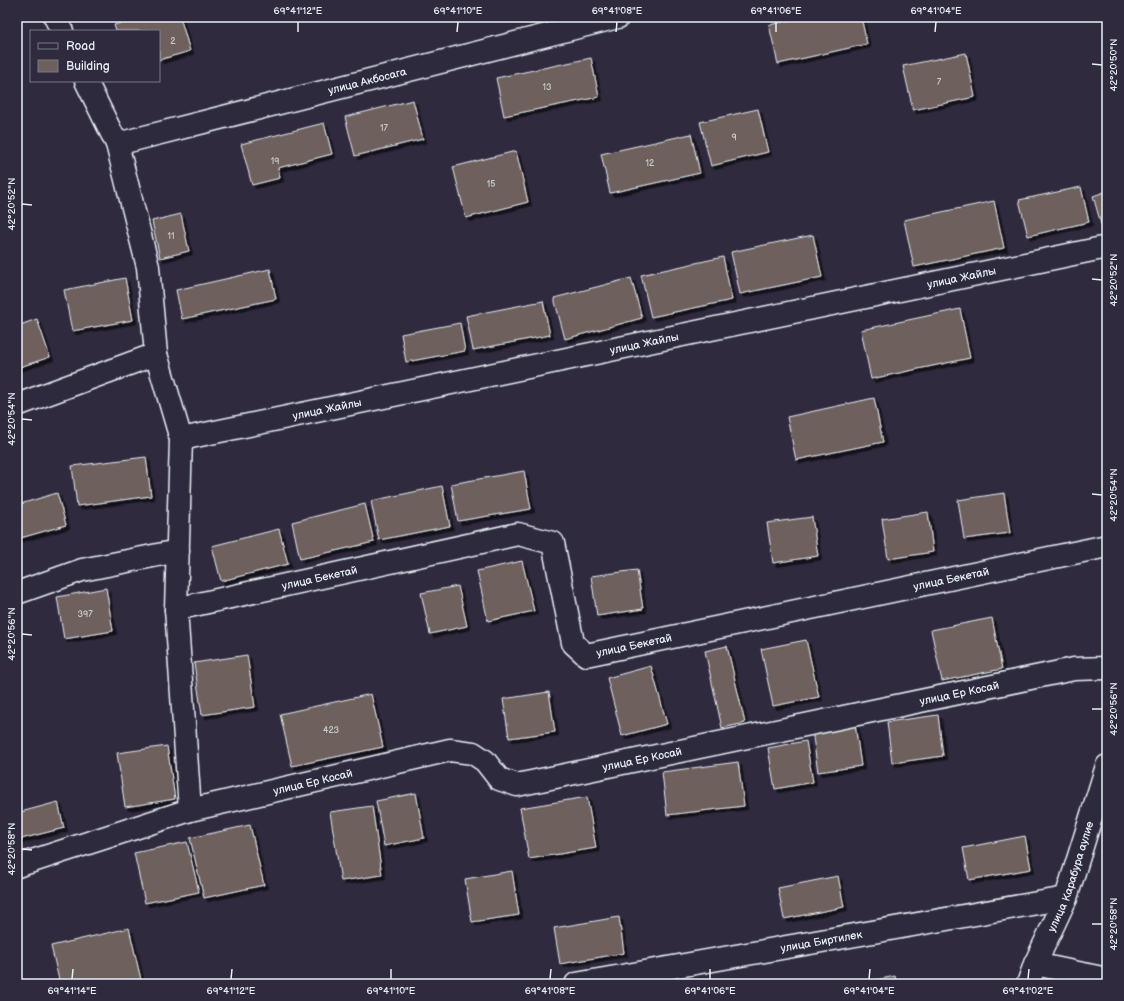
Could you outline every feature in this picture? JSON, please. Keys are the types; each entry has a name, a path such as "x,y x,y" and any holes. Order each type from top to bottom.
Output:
{"street":[{"path":"56,17 62,30"},
{"name":"улица Акбосага","path":"117,144 618,17"},
{"path":"86,82 117,144 148,267 156,354 182,439 176,609 190,810"},
{"name":"улица Жайлы","path":"182,439 1107,247"},
{"path":"17,405 156,354"},
{"name":"улица Бекетай","path":"176,609 518,534 553,543 573,644 586,655 1107,546"},
{"path":"17,593 82,570 178,551"},
{"name":"улица Ер Косай","path":"17,866 190,810 450,750 473,753 485,762 499,779 517,785 1074,669 1107,668"},
{"name":"улица Карабура аулие","path":"1028,984 1035,964 1066,898 1107,766"},
{"name":"улица Биртилек","path":"576,984 1066,898"},
{"path":"1035,964 1107,979"}],"building":[{"path":"140,17 180,17 190,51 160,60 160,30 116,30 114,25"},
{"path":"804,17 861,17 867,44 778,64 769,25"},
{"path":"966,53 975,97 913,110 903,66"},
{"path":"591,58 599,97 504,116 496,78"},
{"path":"413,100 423,139 355,156 345,117"},
{"path":"758,109 768,152 711,166 700,122"},
{"path":"324,123 332,154 278,168 280,178 252,185 241,144"},
{"path":"691,134 700,173 610,193 601,154"},
{"path":"516,151 528,202 466,218 453,167"},
{"path":"1081,187 1089,222 1028,236 1019,200"},
{"path":"1107,191 1107,229 1103,231 1093,196"},
{"path":"994,201 1004,248 914,267 904,220"},
{"path":"181,214 189,251 160,258 152,221"},
{"path":"813,235 822,277 740,294 731,252"},
{"path":"723,257 732,300 651,317 641,275"},
{"path":"270,269 276,299 182,319 176,290"},
{"path":"125,278 133,320 72,331 64,290"},
{"path":"631,278 642,318 565,339 554,298"},
{"path":"543,301 550,335 473,350 466,316"},
{"path":"960,309 970,358 871,379 861,330"},
{"path":"37,319 50,357 17,368 17,326"},
{"path":"460,323 465,351 406,362 401,334"},
{"path":"874,398 883,442 796,460 787,417"},
{"path":"146,457 151,496 77,506 72,466"},
{"path":"524,471 531,509 458,521 451,484"},
{"path":"442,486 450,526 379,540 371,501"},
{"path":"57,493 66,525 17,539 17,505"},
{"path":"1004,493 1010,533 964,539 958,500"},
{"path":"365,504 374,542 300,559 292,522"},
{"path":"928,512 933,552 888,559 882,519"},
{"path":"812,517 818,556 773,563 767,523"},
{"path":"279,529 288,564 221,581 212,546"},
{"path":"522,561 534,611 488,621 477,571"},
{"path":"637,570 643,609 597,616 591,576"},
{"path":"458,586 467,626 430,634 421,593"},
{"path":"106,588 113,631 64,639 57,597"},
{"path":"992,618 1002,669 942,681 931,630"},
{"path":"806,640 819,697 773,706 761,649"},
{"path":"727,646 745,723 722,728 705,651"},
{"path":"247,655 255,707 202,715 194,663"},
{"path":"651,666 667,724 622,736 607,678"},
{"path":"549,692 555,732 509,738 503,699"},
{"path":"371,694 383,747 292,766 280,714"},
{"path":"938,715 943,756 892,763 887,722"},
{"path":"855,724 861,766 818,772 812,730"},
{"path":"806,741 813,782 775,789 768,748"},
{"path":"167,746 175,799 125,807 117,753"},
{"path":"738,762 744,806 667,815 662,772"},
{"path":"416,793 424,838 384,846 376,801"},
{"path":"587,797 596,848 529,859 520,808"},
{"path":"58,802 64,828 17,840 17,813"},
{"path":"372,806 382,875 341,881 330,812"},
{"path":"250,825 264,885 204,898 190,838"},
{"path":"1025,836 1031,869 969,880 963,848"},
{"path":"187,842 199,892 145,903 134,853"},
{"path":"512,871 519,915 472,922 465,879"},
{"path":"838,876 844,907 784,919 778,888"},
{"path":"619,917 624,953 560,964 554,928"},
{"path":"129,928 142,984 60,984 51,946"},
{"path":"895,976 897,984 857,984"}]}
